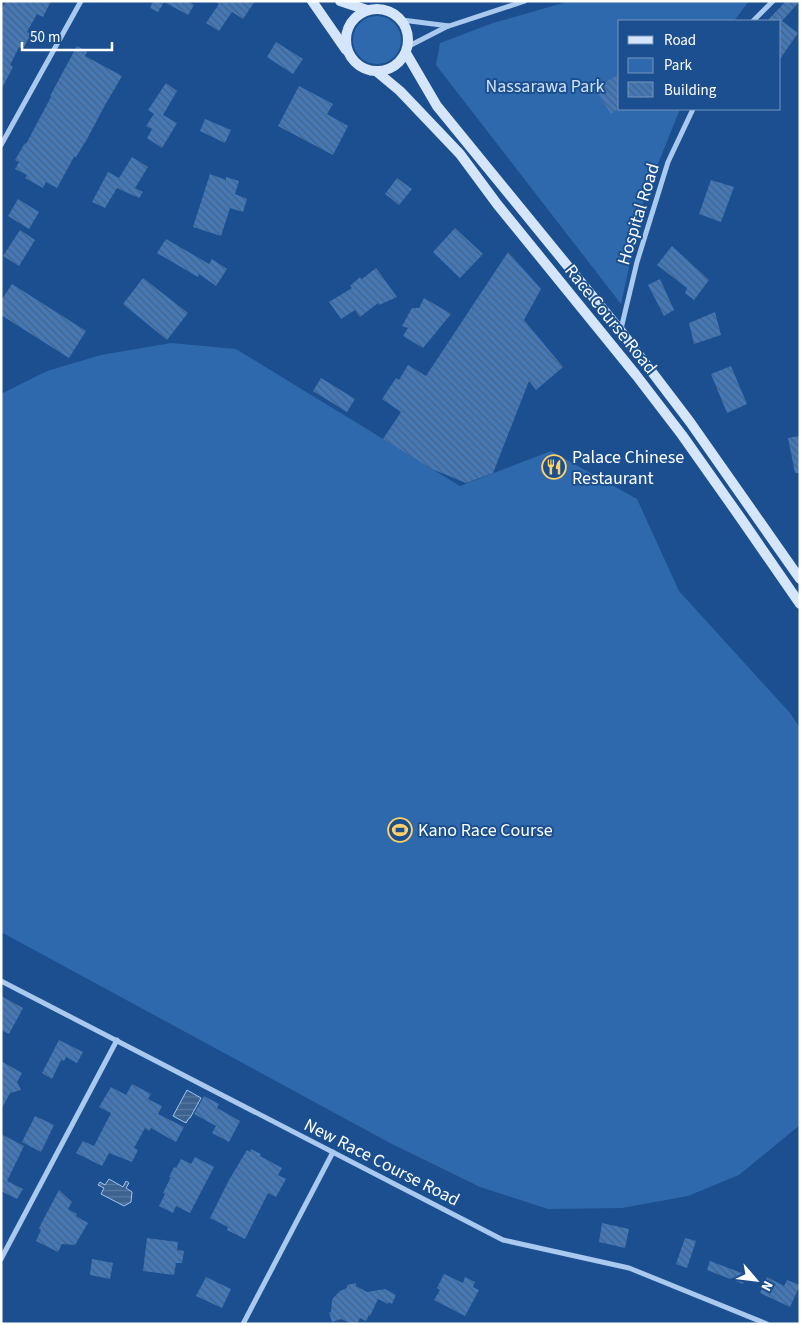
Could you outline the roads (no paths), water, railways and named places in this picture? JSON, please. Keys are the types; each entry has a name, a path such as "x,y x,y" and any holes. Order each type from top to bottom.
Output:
{"street":[{"path":"1,145 81,1"},
{"path":"312,1 358,65 367,70 376,71 387,70 396,64 407,49 449,26 525,1"},
{"path":"340,1 367,10"},
{"path":"754,20 773,1"},
{"path":"352,58 346,42 349,25 357,16 378,5 394,13 402,20 408,33 407,49"},
{"path":"402,20 449,26"},
{"name":"Race Course Road","path":"407,49 437,106 620,330 690,422 800,580"},
{"name":"Race Course Road","path":"376,71 400,92 460,154 497,204 636,375 737,512 800,604"},
{"name":"Hospital Road","path":"620,330 637,262 668,162 693,110"},
{"name":"New Race Course Road","path":"1,980 503,1240 629,1268 767,1324"},
{"path":"1,1259 117,1040"},
{"path":"243,1324 333,1152"}],"place":[{"name":"Palace Chinese Restaurant","path":"554,467"},
{"name":"Kano Race Course","path":"400,830"}],"park label":[{"name":"Nassarawa Park","path":"545,86"}]}
